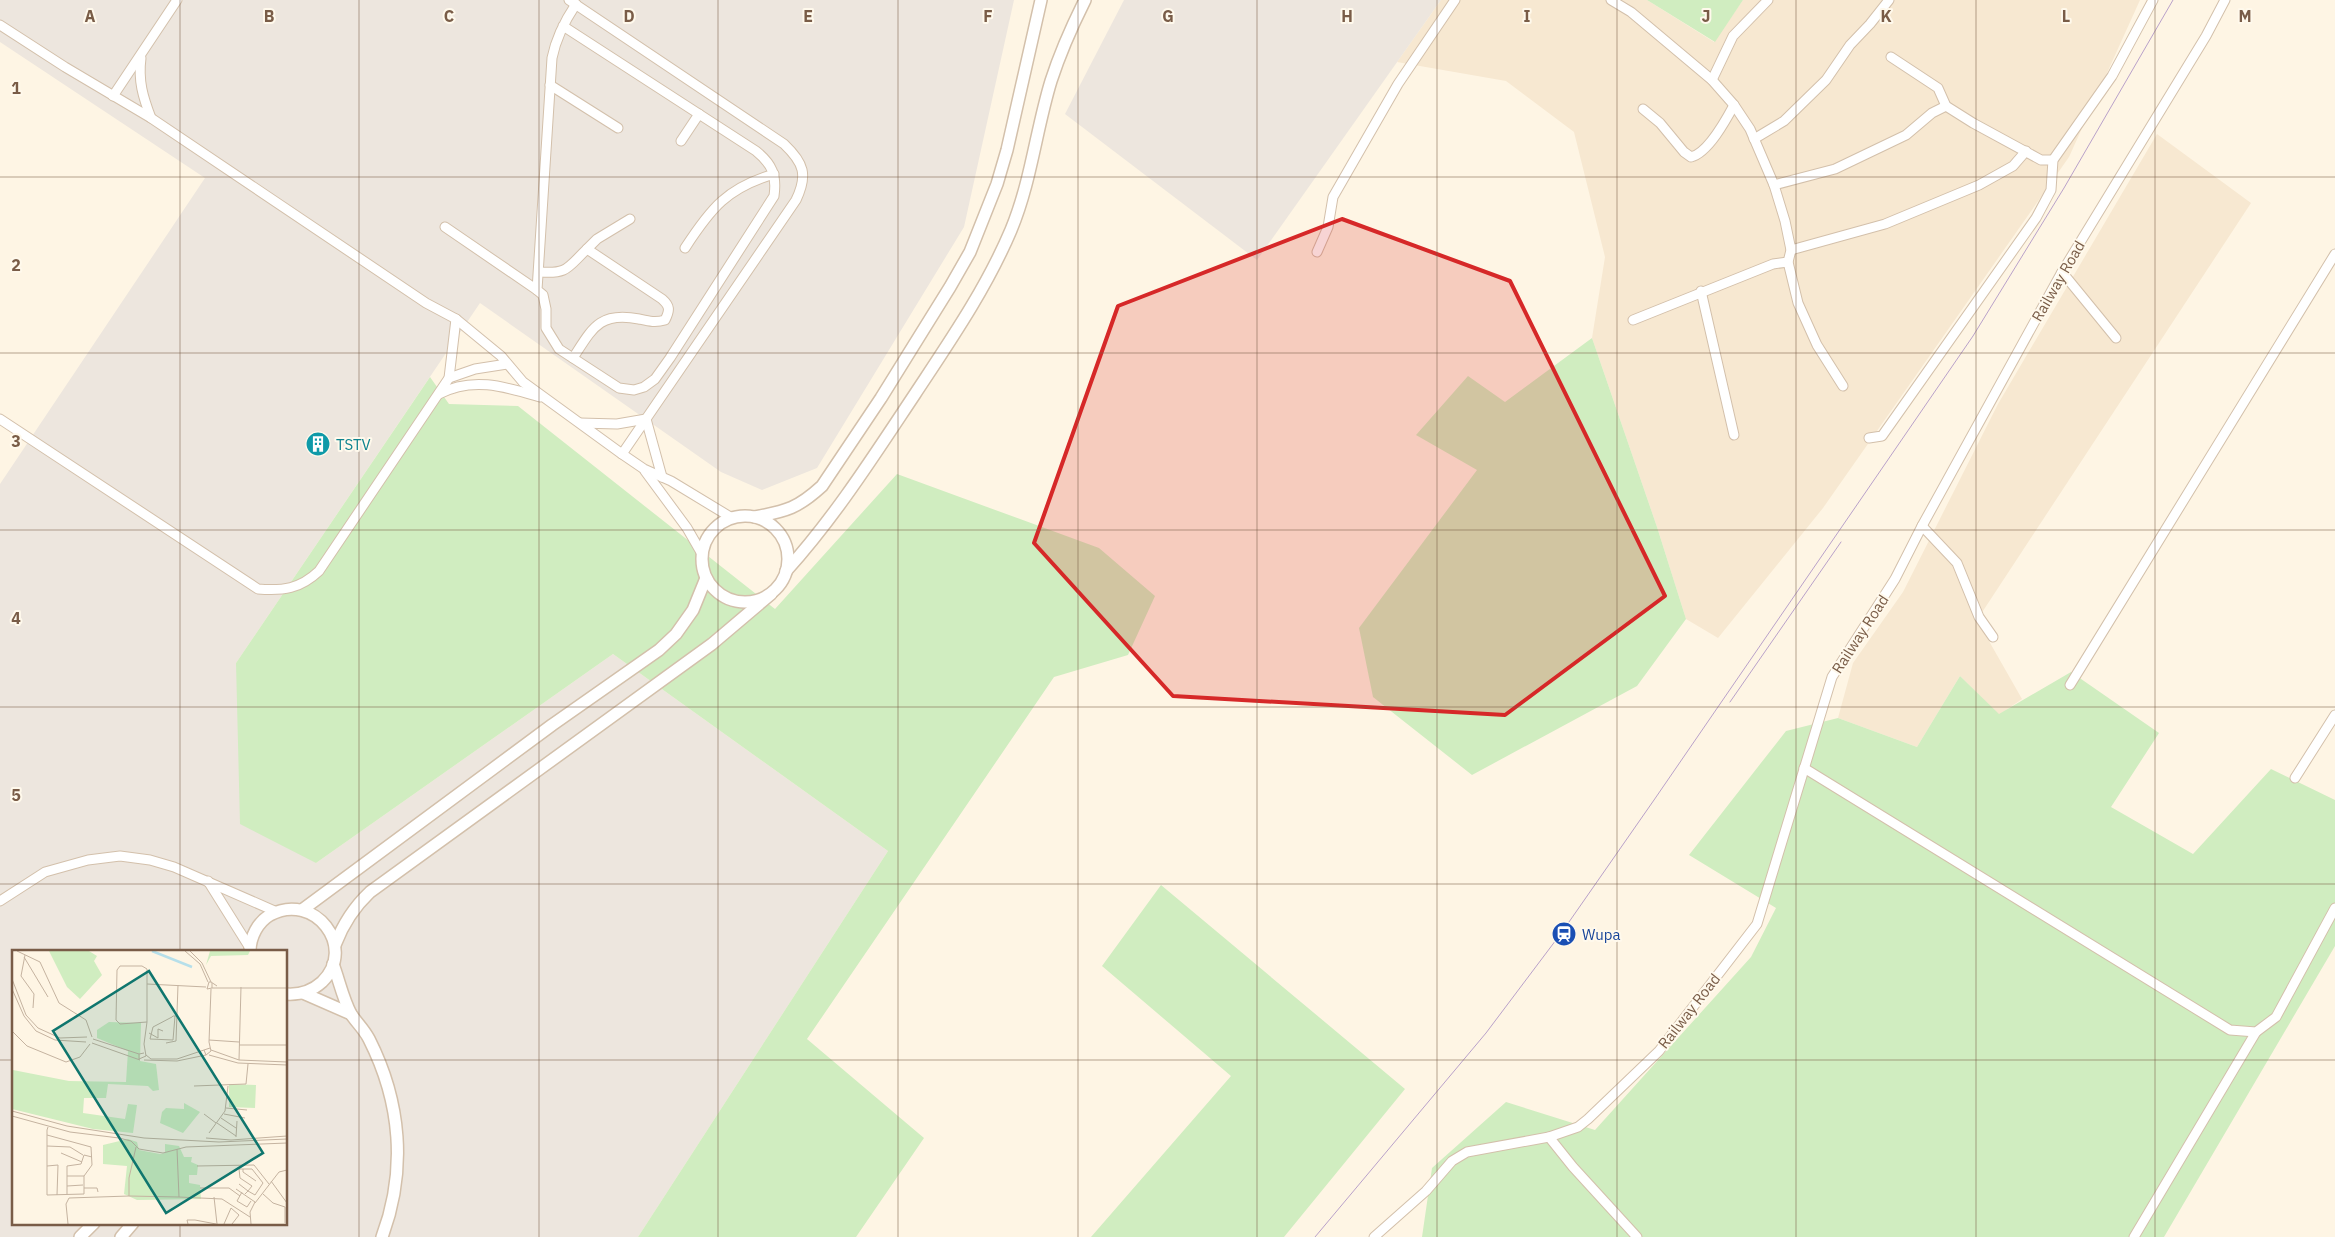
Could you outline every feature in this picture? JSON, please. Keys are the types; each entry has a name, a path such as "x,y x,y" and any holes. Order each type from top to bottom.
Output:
{"street":[{"path":"112,96 141,56 177,0"},
{"path":"702,554 707,538 718,526 732,518 755,517 788,511 807,500 822,486 881,398 954,280 970,252 998,184 1041,0"},
{"path":"786,571 807,548 883,442 974,304 986,282 1011,230 1024,193 1051,82 1084,0"},
{"path":"1317,252 1328,227 1333,197 1398,84 1455,0"},
{"path":"1611,0 1631,12 1712,80 1734,106 1754,139 1774,185 1791,250 1788,262 1792,285 1807,325 1842,386"},
{"path":"1712,80 1733,36 1768,0"},
{"path":"1754,139 1784,121 1826,80 1850,45 1889,0"},
{"path":"1869,438 1882,436 2036,218 2051,190 2053,160 2112,76 2153,0"},
{"name":"Railway Road","path":"1374,1237 1426,1191 1452,1160 1467,1152 1549,1137 1578,1127 1588,1120 1659,1052 1757,924 1832,677 1896,579 1922,526 2062,272 2206,36 2225,0"},
{"path":"537,290 540,272 552,58 556,37 573,2 784,144 796,155 803,168 803,185 796,200 622,454"},
{"path":"0,25 112,96 151,118 426,303 456,319 508,364 523,382 622,454 644,469 662,477 732,518"},
{"path":"445,227 543,295 546,309 546,328 558,349 619,388 634,390 644,387 655,379 774,196 776,183 774,174 766,160 756,151 563,26"},
{"path":"141,56 140,88 151,118"},
{"path":"1891,57 1938,88 1946,106 2040,160 2053,160"},
{"path":"550,85 618,128"},
{"path":"1643,109 1660,123 1684,152 1691,157 1697,155 1712,139 1734,106"},
{"path":"1774,185 1835,169 1906,135 1932,114 1946,106"},
{"path":"681,141 699,114"},
{"path":"1791,250 1885,224 1979,185 2014,166 2026,151"},
{"path":"685,248 699,227 725,197 751,181 774,174"},
{"path":"540,272 558,274 565,270 597,239 630,219"},
{"path":"573,358 592,329 606,318 615,316 657,323 665,320 670,311 668,304 662,298 587,249"},
{"path":"2070,685 2335,254"},
{"path":"1633,320 1701,291 1773,264 1788,262"},
{"path":"2062,272 2116,338"},
{"path":"1701,291 1734,435"},
{"path":"0,419 258,589 285,590 308,582 319,572 449,378 456,319"},
{"path":"449,378 475,369 508,364"},
{"path":"437,396 451,388 475,384 491,384 546,399"},
{"path":"580,423 617,424 646,419"},
{"path":"646,419 662,477"},
{"path":"644,469 687,528 702,554 706,578 718,593 734,602 753,602 771,594"},
{"path":"288,994 303,993 316,987 327,977 333,964 335,945 344,923 355,906 370,892 712,644 771,594 780,584 786,571 788,557 782,538 768,522 755,517"},
{"path":"1922,526 1958,563 1979,616 1993,637"},
{"path":"302,910 552,725 659,650 676,634 693,610 706,578"},
{"path":"2295,778 2335,715"},
{"path":"1804,768 2230,1030 2256,1032"},
{"path":"0,901 45,872 88,860 120,856 158,862 208,881 277,912"},
{"path":"208,881 250,949"},
{"path":"2134,1237 2256,1032 2276,1017 2335,908"},
{"path":"250,949 258,926 266,918 277,912 290,909 314,914 324,922 331,933 335,945"},
{"path":"333,964 351,1014 369,1038 389,1086 395,1110 398,1165 394,1200 382,1237"},
{"path":"303,993 351,1014"},
{"path":"1549,1137 1573,1167 1637,1237"},
{"path":"80,1237 93,1224"},
{"path":"121,1237 132,1224"}],"highlighted area":[{"path":"1342,219 1510,281 1665,596 1505,715 1173,696 1034,543 1118,306"}],"shaded area":[{"path":"0,0 1014,0 964,227 817,468 762,490 721,472 480,303 236,663 316,863 613,654 888,851 638,1237 0,1237 0,484 205,178 0,42"},
{"path":"1124,0 1441,0 1257,260 1065,114"},
{"path":"1441,0 1647,0 1714,42 1743,0 2140,0 2069,157 1823,508 1718,638 1686,619 1657,527 1592,338 1605,257 1574,132 1506,81 1397,62"},
{"path":"2157,134 2251,203 1977,620 2022,699 1999,715 1960,676 1917,747 1838,718 1853,663 1903,592 1998,404"}],"green space":[{"path":"1647,0 1743,0 1715,42"},
{"path":"1592,338 1657,527 1686,619 1637,686 1472,775 1373,697 1359,628 1477,470 1416,435 1468,376 1505,402"},
{"path":"430,377 449,404 518,406 775,609 897,474 1099,548 1155,596 1128,655 1054,677 807,1039 924,1138 856,1237 638,1237 888,851 613,654 316,863 240,824 236,663"},
{"path":"2071,672 2159,733 2111,807 2193,854 2271,769 2335,800 2335,946 2164,1237 1422,1237 1432,1168 1506,1102 1595,1130 1751,957 1776,908 1689,855 1786,731 1838,718 1917,747 1960,676 1999,714"},
{"path":"1161,885 1405,1089 1284,1237 1091,1237 1231,1076 1102,966"}],"tram line":[{"path":"1315,1237 1486,1033 1562,932 1654,800 1973,336 2064,188 2173,0"},
{"path":"1730,702 1841,542"}],"place":[{"name":"TSTV","path":"318,444"},
{"name":"Wupa","path":"1564,934"}]}
